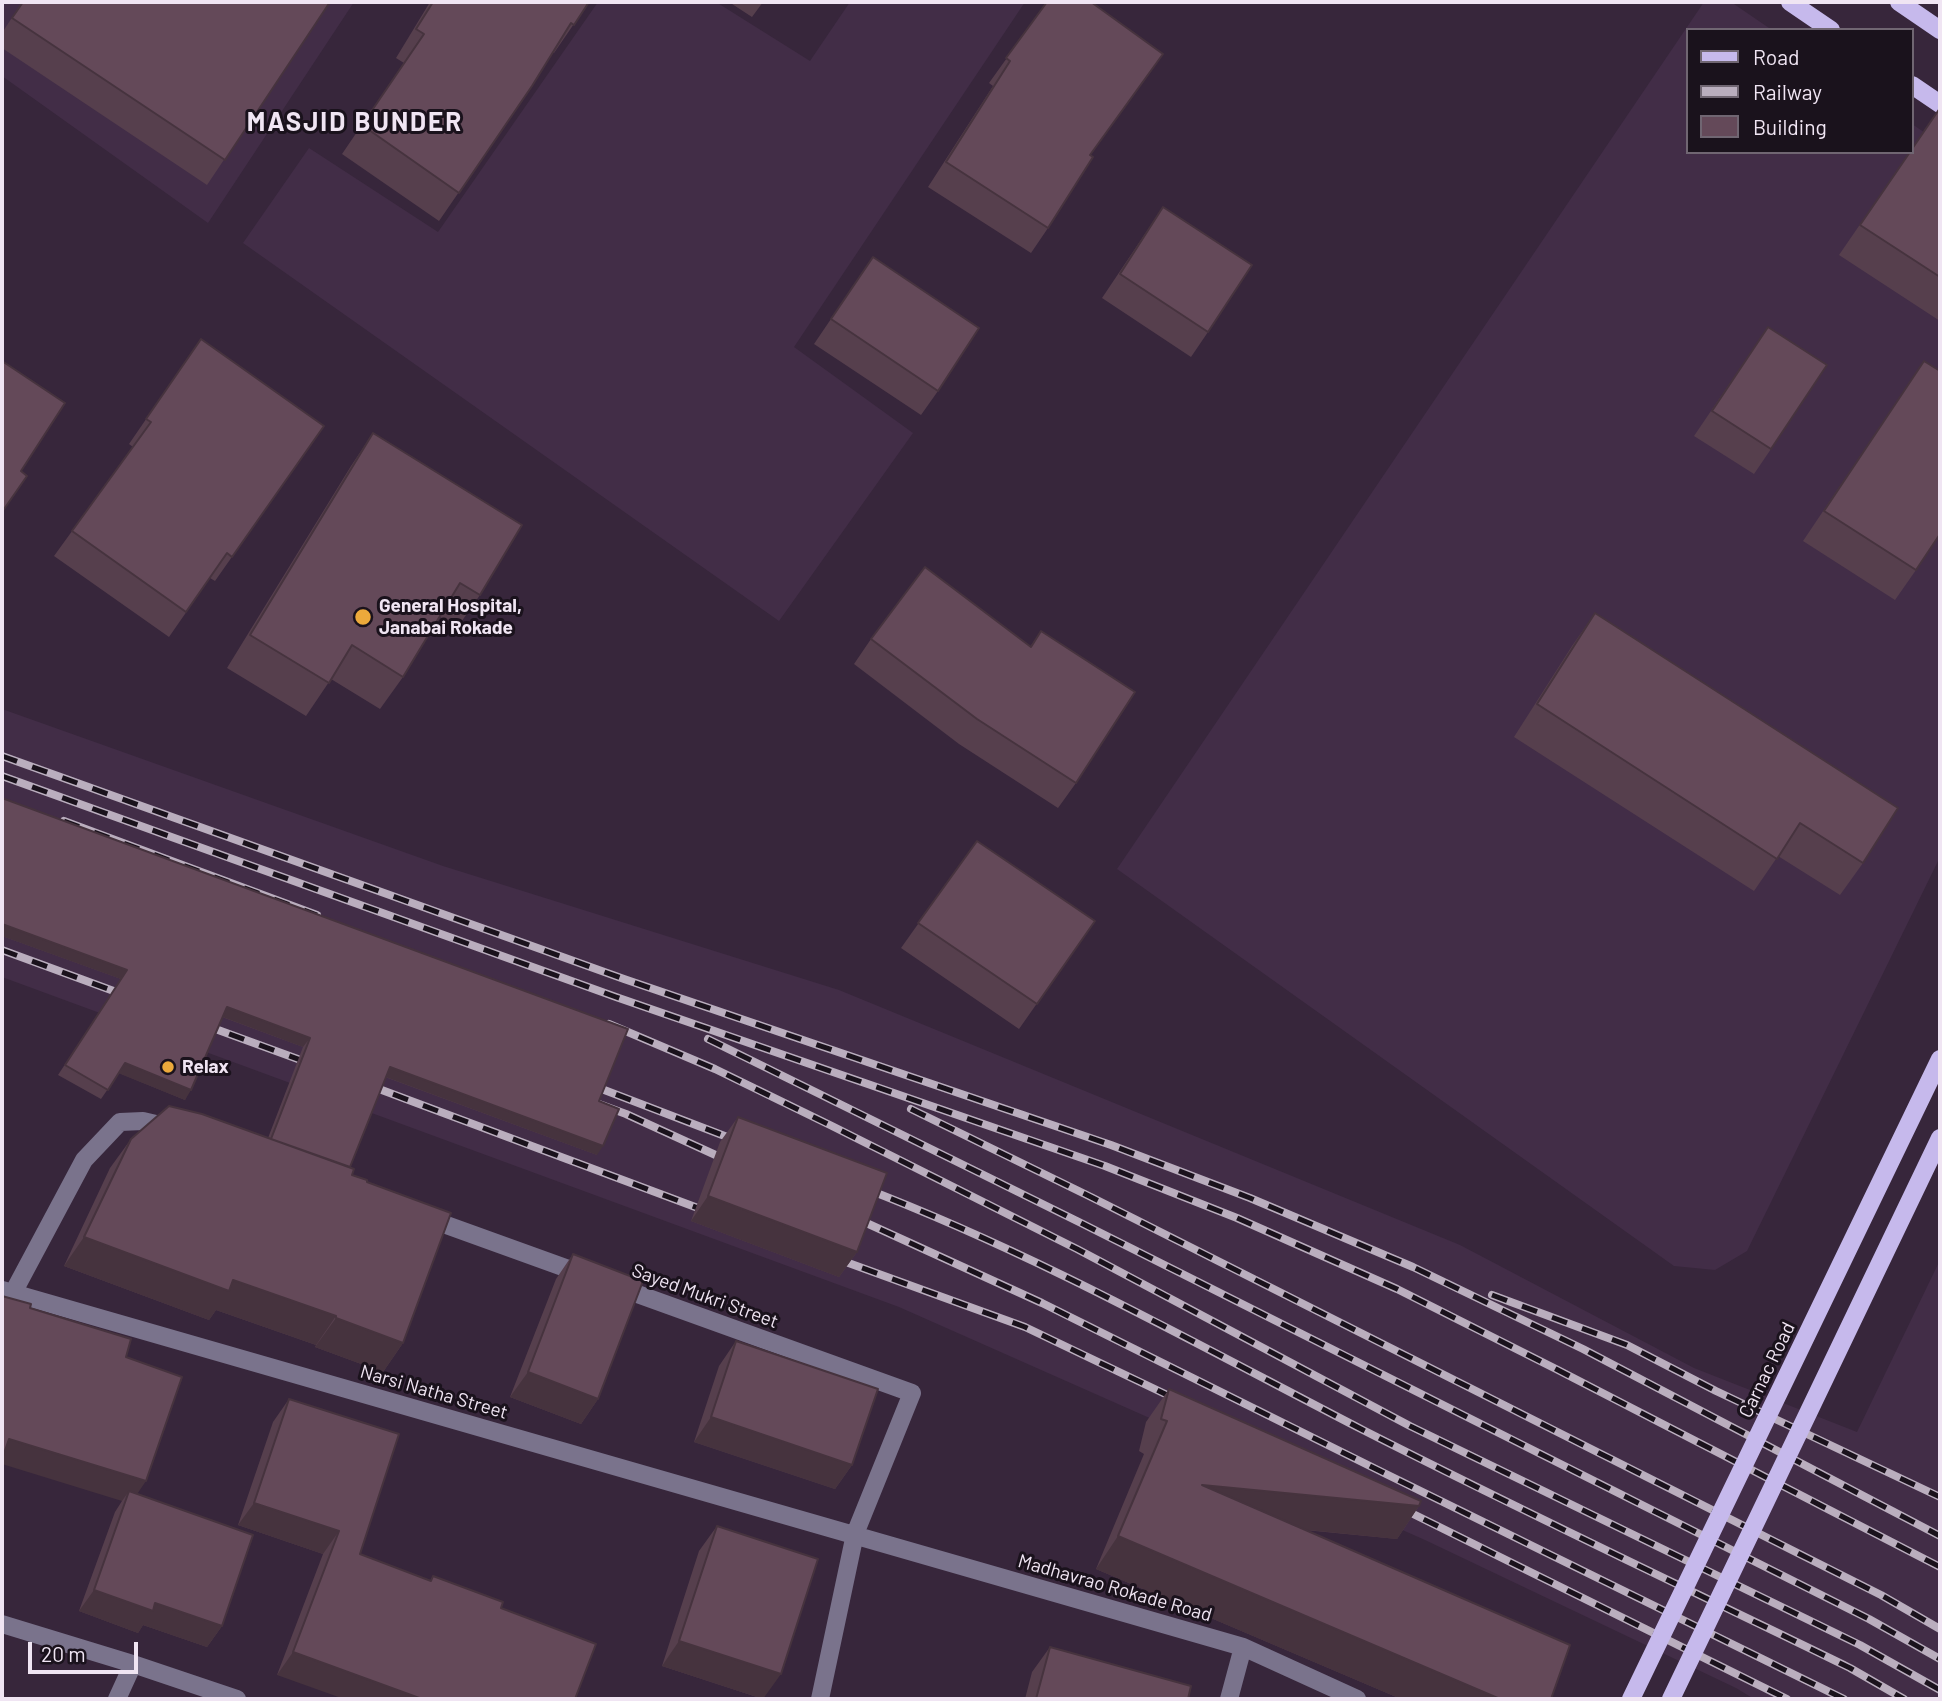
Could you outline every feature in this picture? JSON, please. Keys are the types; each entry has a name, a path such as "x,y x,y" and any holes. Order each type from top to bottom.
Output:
{"main road":[{"path":"1790,2 1828,28"},
{"path":"1899,2 1940,30"},
{"path":"1914,86 1940,104"},
{"name":"Carnac Road","path":"1631,1699 1940,1059"},
{"path":"1671,1699 1940,1138"}],"street":[{"path":"7,1292 84,1160 120,1122 143,1121 185,1132"},
{"name":"Sayed Mukri Street","path":"406,1211 912,1393 855,1534"},
{"name":"Narsi Natha Street","path":"7,1292 855,1534"},
{"path":"820,1699 855,1534"},
{"name":"Madhavrao Rokade Road","path":"855,1534 1243,1647 1357,1699"},
{"path":"2,1625 133,1664 237,1699"},
{"path":"1229,1699 1243,1647"},
{"path":"117,1699 133,1664"}],"shaded area":[{"path":"2,2 354,2 208,223 2,76"},
{"path":"598,2 716,2 810,61 850,2 1025,2 794,347 913,433 779,621 243,243 309,148 438,232"},
{"path":"1704,2 1731,2 1769,28 1686,28"},
{"path":"1686,29 1686,154 1914,154 1914,125 1940,143 1940,857 1747,1251 1715,1270 1674,1266 1117,869"},
{"path":"2,709 443,866 839,990 1460,1245 1694,1368 1857,1432 1940,1260 1940,1699 1754,1699 1425,1540 899,1307 2,977"}],"building":[{"path":"23,2 330,2 225,160 12,18"},
{"path":"433,2 589,2 574,25 571,23 459,193 362,125 424,34 416,29"},
{"path":"1047,2 1091,2 1163,54 1090,155 1093,157 1048,228 946,162 1010,61 1006,58"},
{"path":"1940,108 1940,277 1860,225 1909,154 1914,154 1914,146"},
{"path":"1163,207 1252,265 1208,332 1120,274"},
{"path":"873,257 979,328 938,391 831,319"},
{"path":"1768,327 1827,365 1771,449 1712,411"},
{"path":"201,339 324,426 232,557 227,553 186,612 72,531 151,422 146,419"},
{"path":"2,361 65,403 21,471 27,476 2,512"},
{"path":"1924,361 1940,371 1940,534 1916,570 1824,511"},
{"path":"373,433 522,525 480,595 460,583 403,677 352,645 329,683 250,635"},
{"path":"925,567 1031,647 1041,631 1135,692 1076,783 977,719 871,639"},
{"path":"1595,613 1898,808 1863,863 1800,823 1777,859 1537,704"},
{"path":"2,798 628,1029 599,1101 619,1109 603,1146 390,1067 350,1167 271,1139 310,1038 227,1007 191,1090 125,1063 108,1090 65,1065 127,970 2,924"},
{"path":"977,841 1095,921 1037,1004 918,923"},
{"path":"169,1106 202,1114 354,1169 352,1175 367,1182 451,1213 403,1343 233,1280 229,1291 84,1237 131,1139"},
{"path":"738,1117 887,1173 857,1252 708,1196"},
{"path":"573,1254 643,1281 598,1399 528,1372"},
{"path":"2,1296 31,1304 30,1308 131,1339 126,1357 182,1377 146,1481 9,1439 2,1459"},
{"path":"736,1341 878,1389 852,1465 711,1417"},
{"path":"1169,1389 1421,1501 1419,1506 1202,1485 1570,1645 1551,1699 1500,1699 1118,1536 1167,1421 1161,1419"},
{"path":"289,1399 399,1434 360,1554 431,1581 433,1576 503,1602 501,1608 596,1644 575,1699 422,1699 293,1652 339,1531 254,1503"},
{"path":"129,1491 253,1535 222,1626 155,1603 153,1611 94,1590"},
{"path":"717,1526 818,1559 781,1674 679,1641"},
{"path":"1050,1647 1191,1686 1188,1699 1036,1699"}],"railway":[{"path":"2,756 624,979 1111,1145 1250,1198 1413,1267 1583,1349 1940,1536"},
{"path":"2,776 616,997 1105,1166 1237,1218 1397,1289 1940,1567"},
{"path":"64,821 317,915"},
{"path":"2,950 130,997"},
{"path":"199,1023 317,1066"},
{"path":"609,1024 715,1069 832,1126 1077,1249 1410,1426 1860,1645 1940,1690"},
{"path":"708,1039 1869,1619 1940,1659"},
{"path":"363,1083 714,1214"},
{"path":"586,1083 743,1143"},
{"path":"599,1104 733,1163"},
{"path":"911,1109 1881,1595 1940,1629"},
{"path":"861,1187 1053,1270 1424,1461 1850,1668 1904,1699"},
{"path":"851,1216 1042,1303 1844,1699"},
{"path":"832,1257 1025,1327 1184,1403"},
{"path":"1492,1295 1627,1345 1716,1391 1940,1497"},
{"path":"1395,1505 1787,1699"}],"place":[{"name":"General Hospital, Janabai Rokade","path":"363,617"},
{"name":"Relax","path":"168,1067"}],"district":[{"name":"MASJID BUNDER","path":"355,122"}]}
